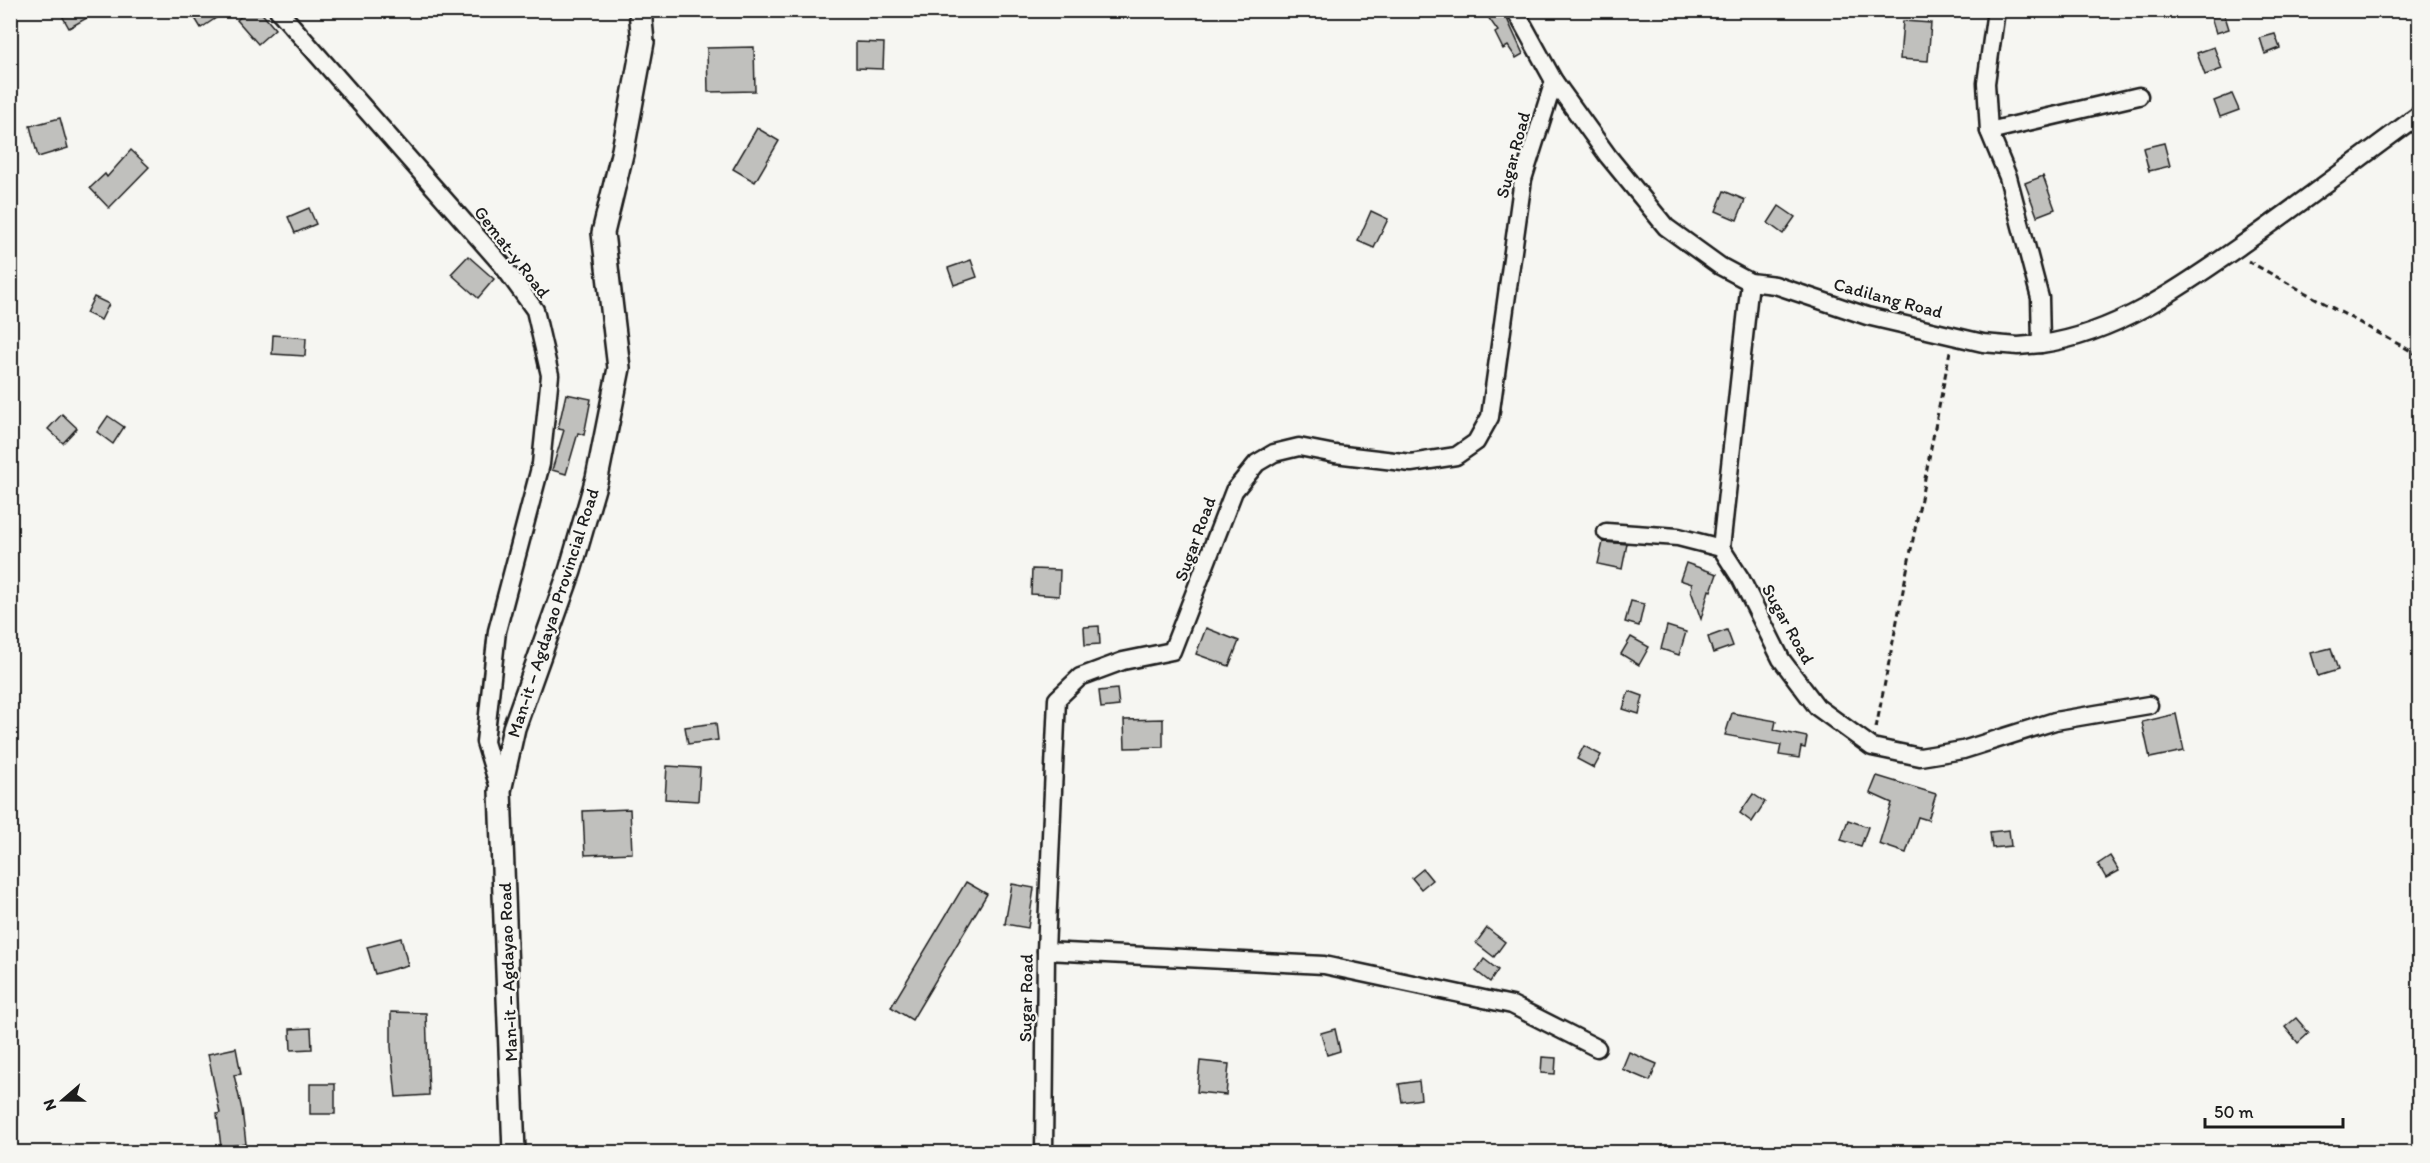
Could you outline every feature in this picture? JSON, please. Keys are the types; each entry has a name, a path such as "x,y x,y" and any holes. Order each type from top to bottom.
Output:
{"street":[{"name":"Gemat-y Road","path":"278,10 503,266 536,310 550,375 542,464 496,632 486,742 500,790"},
{"name":"Man-it – Agdayao Provincial Road","path":"500,790 514,728 570,571 597,478 619,368 603,233 643,42 640,10"},
{"name":"Cadilang Road","path":"1515,10 1554,81 1608,156 1666,227 1720,266 1750,282 1774,285 1867,316 1983,343 2018,346 2068,340 2112,323 2166,295 2214,264 2420,114"},
{"path":"1996,10 1986,83 1989,131 2008,177 2040,298 2041,344"},
{"name":"Sugar Road","path":"1044,1152 1046,951 1057,699 1080,677 1123,661 1172,651 1234,491 1257,463 1274,453 1299,447 1335,454 1411,463 1456,456 1476,442 1490,417 1523,179 1554,81"},
{"path":"1989,131 2139,96"},
{"path":"1606,532 1678,537 1721,548 1750,282"},
{"name":"Sugar Road","path":"1721,548 1741,579 1781,659 1817,707 1872,747 1920,757 1963,750 2055,721 2149,705"},
{"name":"Man-it – Agdayao Road","path":"500,790 514,1152"},
{"path":"1046,951 1323,964 1512,1005 1597,1048"}],"path":[{"path":"2214,264 2243,258 2420,356"},
{"path":"1872,747 1953,336"}],"building":[{"path":"59,10 101,10 69,28"},
{"path":"190,10 228,10 201,28"},
{"path":"248,10 259,10 275,29 258,44 237,20"},
{"path":"1483,10 1503,10 1523,54 1516,58 1508,46 1503,49 1495,33 1498,31"},
{"path":"2224,13 2229,29 2216,33 2211,17"},
{"path":"1903,21 1931,23 1928,61 1900,59"},
{"path":"2275,34 2280,48 2265,54 2260,38"},
{"path":"856,42 884,43 883,69 856,68"},
{"path":"754,47 755,91 708,92 707,48"},
{"path":"2214,47 2222,69 2205,75 2197,53"},
{"path":"2232,94 2239,110 2220,117 2214,101"},
{"path":"60,118 68,148 38,157 30,126"},
{"path":"757,128 779,141 755,182 733,169"},
{"path":"2164,143 2170,166 2149,171 2143,148"},
{"path":"131,150 149,167 109,208 90,188 105,174 107,177"},
{"path":"2043,176 2055,209 2037,216 2025,183"},
{"path":"1724,191 1745,200 1737,220 1716,211"},
{"path":"1779,206 1795,217 1783,234 1768,223"},
{"path":"309,208 316,224 295,233 288,217"},
{"path":"1371,211 1388,219 1374,248 1358,241"},
{"path":"468,256 494,279 478,298 451,274"},
{"path":"971,260 977,277 954,285 948,268"},
{"path":"94,297 109,304 101,320 86,313"},
{"path":"273,335 306,338 305,356 272,354"},
{"path":"566,394 591,399 584,435 578,433 566,474 552,470 564,430 558,429"},
{"path":"62,414 77,428 63,443 48,429"},
{"path":"108,416 124,427 113,444 97,432"},
{"path":"1603,542 1627,544 1622,569 1598,564"},
{"path":"1686,563 1717,574 1711,591 1709,590 1701,619 1691,591 1692,584 1680,580"},
{"path":"1032,569 1060,570 1059,596 1031,594"},
{"path":"1631,601 1644,604 1639,626 1625,622"},
{"path":"1099,626 1100,644 1085,645 1084,627"},
{"path":"1667,626 1686,632 1679,655 1661,649"},
{"path":"1206,628 1239,641 1229,666 1196,654"},
{"path":"1727,630 1733,646 1713,653 1708,637"},
{"path":"1631,637 1649,647 1639,665 1621,654"},
{"path":"2331,648 2338,670 2318,676 2311,653"},
{"path":"1117,689 1119,706 1101,708 1099,691"},
{"path":"1629,691 1643,696 1639,714 1623,709"},
{"path":"1732,713 1776,721 1774,730 1807,737 1805,748 1801,747 1799,758 1779,755 1781,745 1725,735"},
{"path":"2176,714 2184,751 2150,758 2142,722"},
{"path":"1163,719 1163,747 1125,748 1124,720"},
{"path":"716,723 718,740 688,744 685,727"},
{"path":"1584,746 1601,755 1594,768 1577,759"},
{"path":"667,766 700,768 698,801 665,799"},
{"path":"1877,776 1936,794 1928,820 1918,817 1906,853 1879,844 1892,803 1870,793"},
{"path":"1753,794 1765,802 1752,822 1740,813"},
{"path":"630,809 632,853 585,855 583,811"},
{"path":"1848,820 1868,827 1861,846 1841,840"},
{"path":"2009,830 2011,846 1992,848 1990,832"},
{"path":"2110,856 2119,871 2106,878 2098,864"},
{"path":"1423,869 1432,880 1421,889 1412,878"},
{"path":"966,882 987,894 912,1020 891,1007"},
{"path":"1012,884 1034,888 1028,928 1005,924"},
{"path":"1487,928 1505,942 1494,957 1476,943"},
{"path":"401,938 408,965 375,974 367,947"},
{"path":"1484,959 1498,970 1490,982 1476,971"},
{"path":"391,1012 426,1013 429,1095 396,1097 391,1047"},
{"path":"2296,1018 2309,1033 2298,1043 2285,1027"},
{"path":"311,1028 312,1049 291,1050 290,1029"},
{"path":"1335,1029 1340,1051 1327,1055 1321,1033"},
{"path":"236,1048 241,1074 234,1075 242,1110 246,1144 221,1147 217,1114 220,1113 208,1054"},
{"path":"1629,1052 1657,1064 1650,1081 1622,1069"},
{"path":"1542,1057 1556,1058 1555,1074 1541,1073"},
{"path":"1200,1061 1229,1064 1226,1095 1197,1092"},
{"path":"1419,1081 1421,1099 1402,1102 1399,1084"},
{"path":"310,1084 335,1084 335,1114 310,1114"}]}
